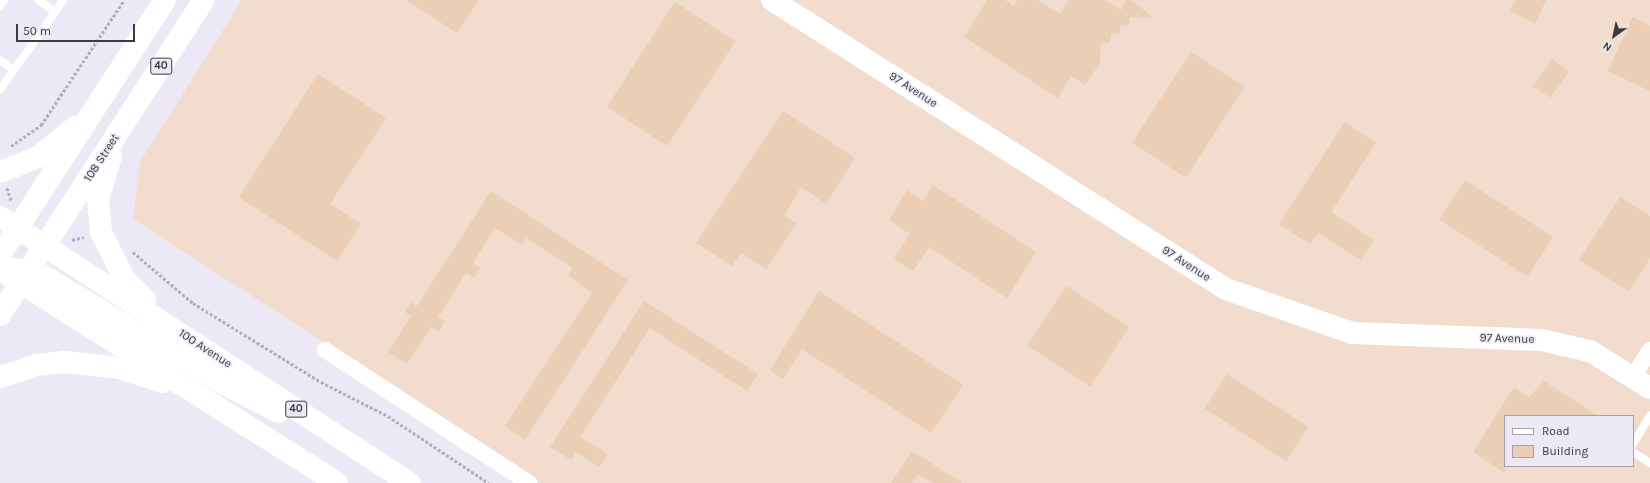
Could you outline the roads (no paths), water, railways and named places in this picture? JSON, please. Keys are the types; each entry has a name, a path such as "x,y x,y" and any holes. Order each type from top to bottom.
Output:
{"main road":[{"path":"5,236 90,115 164,0"},
{"name":"108 Street","path":"0,315 25,277 55,244 118,133 204,0"},
{"name":"97 Avenue","path":"779,2 1226,289 1352,333 1541,340 1590,350 1641,382"},
{"path":"0,172 38,157 90,115"},
{"path":"118,133 98,199 101,232 125,280 182,334"},
{"name":"100 Avenue","path":"5,236 55,244 182,334 409,483"},
{"path":"0,266 25,277 212,403 337,483"},
{"path":"0,270 25,277 42,275 222,383 327,437 409,483"},
{"path":"0,377 36,365 91,364 153,378 212,403"}],"street":[{"path":"325,350 529,483"},
{"path":"1641,382 1650,350"}],"lane":[{"path":"0,6 4,0"},
{"path":"39,0 55,12"},
{"path":"0,89 63,0"},
{"path":"0,60 14,70"},
{"path":"1634,442 1650,416"},
{"path":"1634,453 1650,463"}]}
